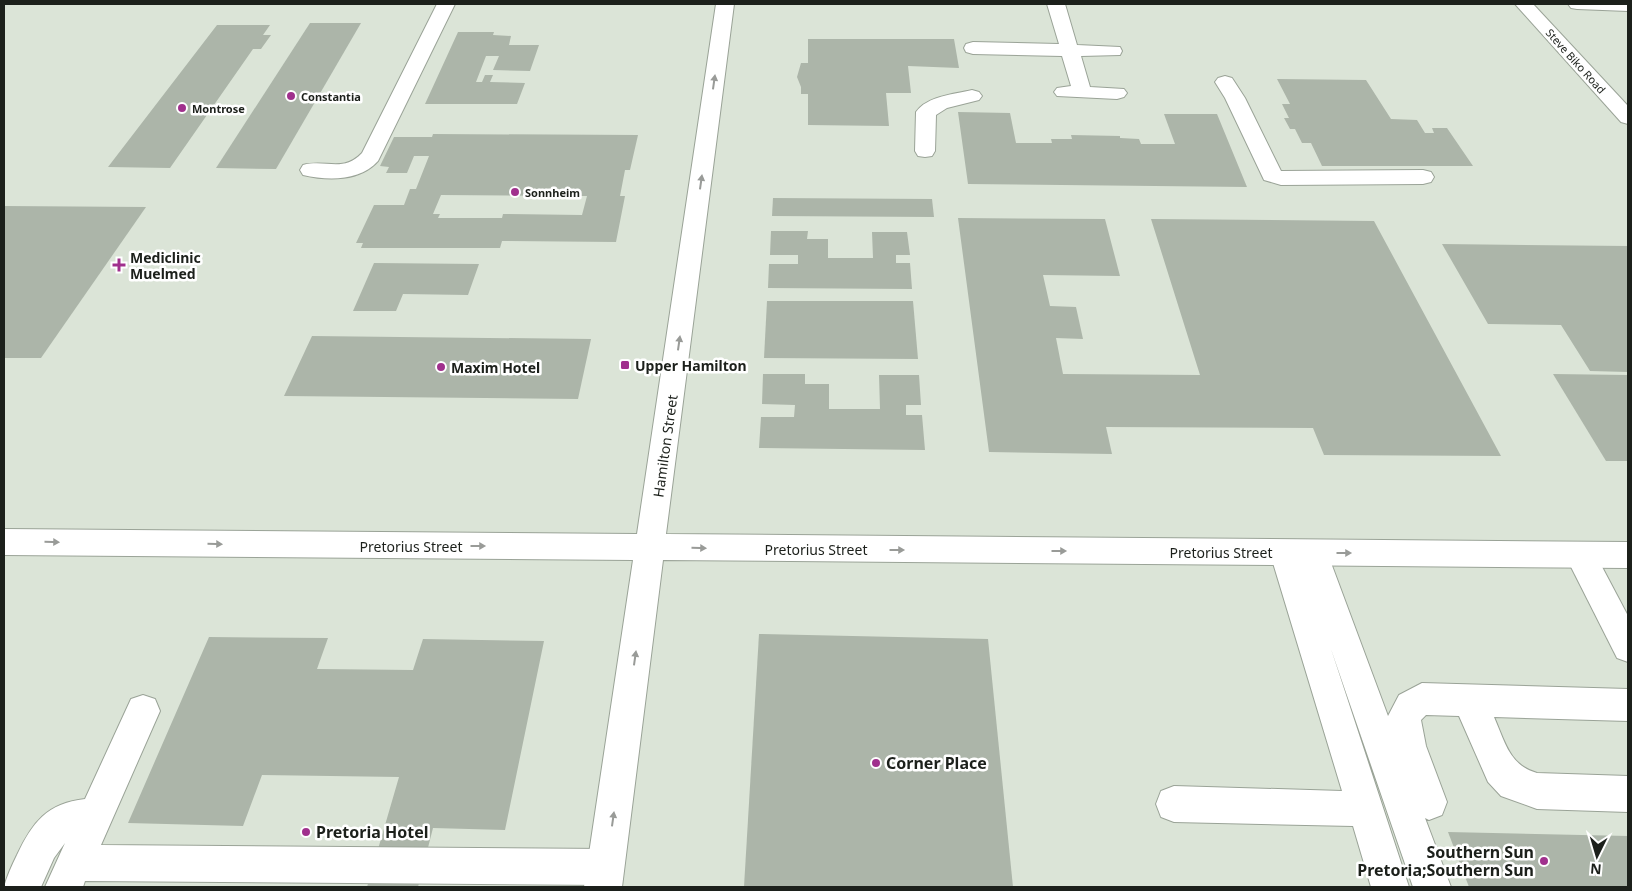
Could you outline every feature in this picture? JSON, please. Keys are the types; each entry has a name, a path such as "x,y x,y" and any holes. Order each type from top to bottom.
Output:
{"main road":[{"path":"311,170 349,171 359,168 366,163 446,4"},
{"path":"435,65 463,4"},
{"name":"Hamilton Street","path":"604,877 725,4"},
{"path":"1056,4 1071,49 1072,92 1117,93"},
{"name":"Steve Biko Road","path":"1524,4 1628,118"},
{"path":"1577,4 1628,6"},
{"path":"973,48 1112,51"},
{"path":"1226,82 1236,98 1272,175 1281,178 1423,177"},
{"path":"926,151 926,112 940,104 972,96"},
{"name":"Pretorius Street","path":"4,542 1628,555"},
{"path":"1299,553 1366,809 1390,887"},
{"path":"1299,553 1432,887"},
{"path":"1580,555 1628,647"},
{"path":"1429,802 1408,740 1403,718 1411,704 1422,699 1628,705"},
{"path":"1469,701 1500,770 1513,784 1537,791 1628,794"},
{"path":"142,710 69,875 604,877"},
{"path":"1174,804 1366,809"},
{"path":"22,887 42,845 57,826 77,817 95,817"}],"building":[{"name":"Constantia","path":"310,23 361,23 276,169 216,168"},
{"name":"Montrose","path":"217,25 270,25 263,35 271,35 261,49 253,49 170,168 108,167"},
{"path":"458,32 494,32 493,35 511,36 509,45 539,45 530,71 493,70 499,56 486,56 476,82 482,82 485,75 493,75 490,82 525,83 517,104 425,104"},
{"path":"808,39 954,39 959,68 908,66 911,93 886,93 889,126 808,125 808,94 801,94 801,87 797,77 801,63 808,63"},
{"path":"1277,79 1366,80 1391,119 1417,120 1425,133 1434,133 1432,128 1447,128 1473,166 1322,166 1311,143 1302,143 1295,129 1290,129 1284,118 1289,118 1282,104 1290,104"},
{"path":"958,112 1010,113 1016,143 1052,143 1051,139 1072,139 1071,135 1120,136 1120,138 1139,139 1141,144 1175,144 1164,114 1217,114 1247,187 968,184"},
{"name":"Sonnheim","path":"433,134 638,135 630,170 625,170 620,196 625,196 616,242 502,241 500,248 361,248 363,243 356,243 374,205 404,205 410,189 416,189 429,156 414,156 407,173 386,173 389,167 380,166 394,137 432,137","holes":["441,195 587,196 582,215 503,214 502,218 438,218 440,214 433,214"]},
{"path":"773,198 932,199 934,217 772,216"},
{"path":"4,206 146,207 41,358 4,358"},
{"path":"958,218 1105,219 1120,276 1043,275 1050,306 1076,307 1083,339 1056,338 1063,374 1200,375 1151,219 1374,221 1501,456 1324,455 1313,428 1106,427 1112,454 989,452"},
{"path":"771,231 808,231 807,239 828,239 828,258 873,258 872,232 907,232 910,255 896,255 896,263 910,263 912,289 768,288 769,264 798,264 798,255 770,255"},
{"path":"1442,244 1628,246 1628,372 1590,371 1561,325 1488,324"},
{"path":"374,263 479,264 468,295 403,294 396,311 353,311"},
{"path":"767,301 913,301 918,359 764,358"},
{"name":"Maxim Hotel","path":"312,336 591,339 578,399 284,396"},
{"path":"763,374 805,374 805,384 829,384 829,409 880,409 879,375 919,375 921,405 906,405 906,415 922,415 925,450 759,448 761,417 794,417 795,405 762,404"},
{"path":"1553,374 1628,375 1628,461 1606,461"},
{"name":"Corner Place","path":"759,634 988,639 1013,887 744,887"},
{"path":"209,637 328,638 317,669 413,670 423,639 544,641 505,830 433,828 418,887 367,887 399,777 262,775 243,826 128,823"},
{"name":"Southern Sun Pretoria;Southern Sun","path":"1448,832 1628,836 1628,887 1469,887"}],"place":[{"name":"Constantia","path":"291,96"},
{"name":"Montrose","path":"182,108"},
{"name":"Sonnheim","path":"515,192"},
{"name":"Mediclinic Muelmed","path":"119,265"},
{"name":"Upper Hamilton","path":"625,365"},
{"name":"Maxim Hotel","path":"441,367"},
{"name":"Corner Place","path":"876,763"},
{"name":"Pretoria Hotel","path":"306,832"},
{"name":"Southern Sun Pretoria;Southern Sun","path":"1544,861"}]}
